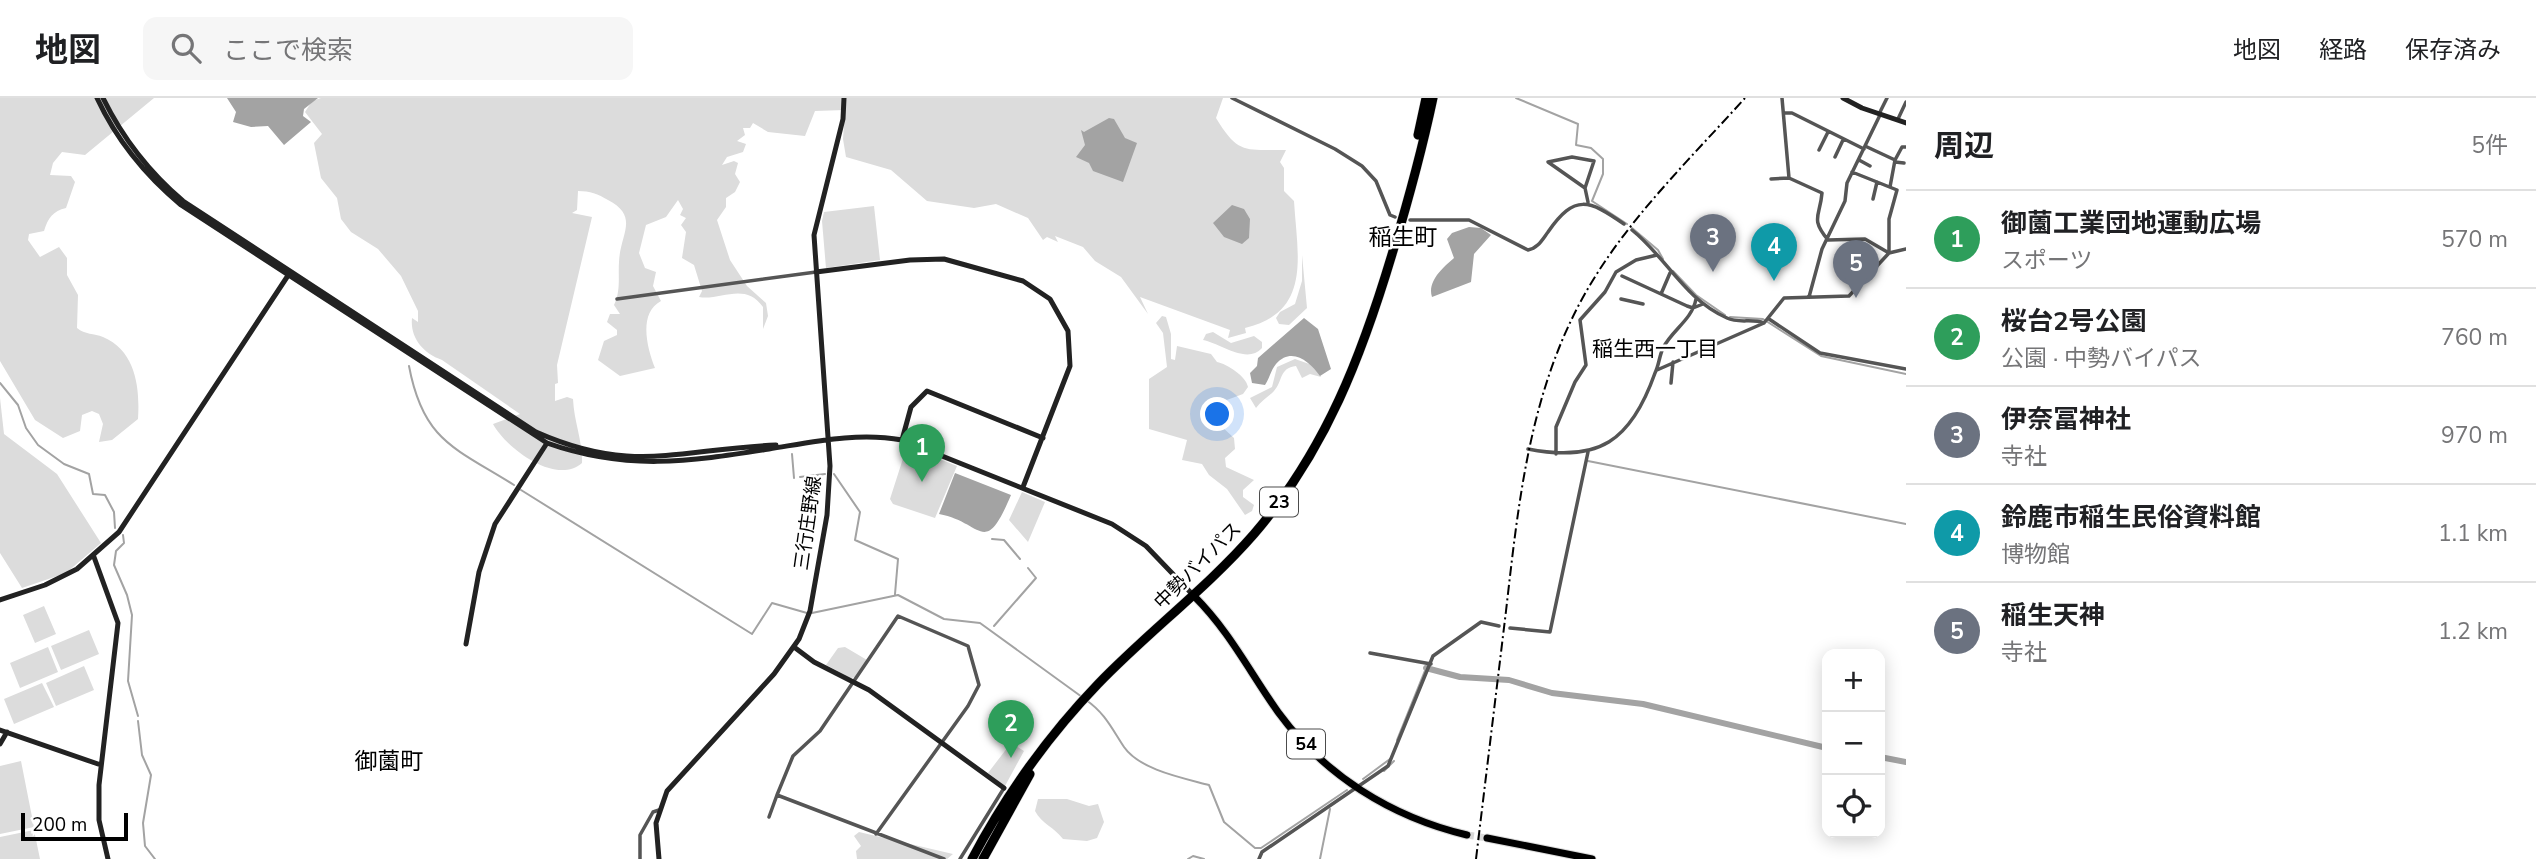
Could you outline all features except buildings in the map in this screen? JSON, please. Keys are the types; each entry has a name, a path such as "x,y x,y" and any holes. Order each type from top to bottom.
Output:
{"highway":[{"name":"中勢バイパス","path":"1390,260 1425,98"},
{"name":"中勢バイパス","path":"968,858 1024,772 1057,731 1120,663 1194,596 1240,549 1283,498 1316,446 1344,393 1369,332 1433,98"},
{"path":"983,859 1031,771 1057,731"}],"main road":[{"name":"54","path":"1194,596 1231,636 1280,714 1308,746 1356,787 1415,820 1467,835"},
{"path":"1487,838 1592,859"}],"street":[{"path":"97,98 123,145 157,184 181,205 548,441 596,453 645,459 828,439 871,437 902,440 1126,531 1153,553 1194,596"},
{"path":"103,98 128,143 160,181 184,201 289,274"},
{"name":"三行庄野線","path":"659,859 656,839 659,810 673,782 757,695 794,647 809,614 827,515 830,466 814,229 843,120 844,98"},
{"path":"1232,98 1354,160 1373,176 1390,215 1395,217"},
{"path":"1782,98 1789,178"},
{"path":"1843,98 1906,123"},
{"path":"1809,297 1822,249 1845,201 1847,183 1887,98"},
{"path":"1898,120 1906,102"},
{"path":"1783,113 1792,113 1843,139 1904,163"},
{"path":"1819,150 1828,132"},
{"path":"1835,157 1843,139"},
{"path":"1890,187 1895,161 1902,147 1906,147"},
{"path":"1585,188 1548,162 1573,157 1594,161 1585,188 1588,202 1624,224"},
{"path":"1859,160 1870,166"},
{"path":"1852,172 1890,187 1898,193 1889,219 1889,253"},
{"path":"1771,179 1789,178 1822,192 1816,223 1826,240 1835,242 1865,239 1889,253"},
{"path":"1873,199 1877,182"},
{"path":"1410,220 1468,220 1528,250 1540,243 1562,214 1588,202"},
{"path":"1632,230 1696,299 1732,320 1767,320 1820,353 1906,369"},
{"path":"1657,370 1767,320 1784,298 1849,296 1889,253 1906,249"},
{"path":"1556,454 1556,427 1575,382 1586,365 1580,320 1605,292 1616,272 1636,260 1657,255"},
{"path":"617,299 910,260 944,259 1006,275 1036,288 1062,317 1071,351 1067,377 1023,487"},
{"path":"1661,294 1671,272"},
{"path":"0,600 45,585 94,556 129,519 289,274"},
{"path":"1622,276 1693,308 1703,304"},
{"path":"1621,299 1643,304"},
{"path":"1528,449 1556,454 1588,452 1626,430 1657,370 1657,360 1665,344 1693,308 1696,299"},
{"path":"1671,383 1673,362"},
{"path":"902,440 911,407 927,391 1043,438"},
{"path":"466,644 479,572 495,524 548,441"},
{"path":"1510,628 1550,632 1588,452"},
{"path":"94,556 118,622 101,765 99,820 108,859"},
{"path":"769,817 793,756 815,737 898,616 968,646 979,685 942,743 876,834"},
{"path":"1259,859 1262,852 1393,760 1433,656 1481,622 1499,626"},
{"path":"794,647 814,662 869,690 1004,788 968,858"},
{"path":"1370,653 1430,665"},
{"path":"0,730 101,765"},
{"path":"0,744 7,732"},
{"path":"777,795 944,859"},
{"path":"639,859 640,835 653,812 659,810"}],"shaded area":[{"path":"0,98 154,98 85,155 62,152 53,163 50,175 71,176 75,182 66,208 52,216 44,231 29,234 28,240 40,257 59,247 67,258 67,275 78,295 77,328 114,343 123,351 134,372 138,419 112,440 99,442 103,424 99,414 92,411 82,415 80,431 63,438 35,420 0,361"},
{"path":"227,98 318,98 304,109 303,116 311,122 284,145 268,126 251,127 233,122 236,112"},
{"path":"321,98 1223,98 1216,118 1238,145 1252,149 1286,150 1280,162 1284,168 1284,191 1294,201 1298,260 1296,278 1291,295 1282,309 1267,320 1245,328 1246,333 1228,338 1230,330 1140,297 1148,314 1121,277 1095,261 1083,247 1055,236 1058,242 1047,237 1043,240 1028,218 996,204 974,208 927,201 891,170 846,157 843,139 845,110 815,111 805,136 768,132 753,123 750,128 743,128 745,135 737,141 746,144 743,152 727,157 722,165 734,161 738,163 735,174 740,182 735,192 726,198 726,207 717,220 730,260 747,286 766,303 768,316 763,329 763,307 748,295 740,293 699,297 702,291 694,265 682,258 686,232 681,225 686,218 680,215 683,209 678,200 666,217 646,225 639,253 645,268 656,272 653,286 661,301 649,314 646,331 655,368 620,376 598,360 604,341 617,335 617,330 607,322 610,314 620,314 614,305 626,220 618,206 594,193 578,191 577,210 572,213 592,217 557,365 555,401 567,397 573,399 582,463 571,469 559,470 546,467 520,453 499,434 493,424 520,414 423,349 415,338 412,318 418,322 418,311 401,276 378,249 351,232 341,219 337,198 321,178 314,143 322,134 305,112 312,101"},
{"path":"1109,118 1114,119 1125,138 1137,143 1123,182 1093,171 1089,163 1076,157 1085,145 1081,130 1084,132"},
{"path":"1232,205 1244,209 1250,219 1249,238 1242,244 1224,237 1213,223"},
{"path":"874,206 880,260 826,268 822,221 824,212"},
{"path":"1469,227 1481,228 1491,235 1474,254 1471,282 1432,297 1434,281 1454,258 1447,239 1452,233"},
{"path":"1302,255 1307,308 1289,325 1279,324 1276,318 1280,312 1295,304 1302,281"},
{"path":"1162,316 1166,317 1171,334 1171,359 1175,360 1177,346 1211,354 1217,362 1236,371 1247,383 1248,387 1243,394 1205,408 1234,438 1235,449 1225,458 1226,467 1254,480 1243,490 1243,497 1254,505 1252,511 1245,515 1227,489 1209,475 1202,464 1182,460 1187,440 1149,429 1149,379 1167,367 1163,333 1156,323"},
{"path":"1304,318 1318,329 1331,369 1320,376 1306,361 1288,356 1276,364 1265,385 1252,383 1250,373 1257,366 1258,358"},
{"path":"1213,332 1231,343 1254,336 1262,342 1262,348 1256,353 1241,354 1203,340 1206,334"},
{"path":"1295,359 1315,366 1321,377 1310,374 1302,378 1296,366 1291,367 1284,372 1274,391 1256,408 1250,398 1272,387 1277,367"},
{"path":"0,398 4,434 57,474 101,543 66,573 22,588 0,553"},
{"path":"907,446 957,466 935,518 893,504 890,499"},
{"path":"955,473 1011,495 995,526 988,531 981,532 954,518 939,514"},
{"path":"1022,492 1045,502 1028,542 1009,520"},
{"path":"44,606 56,634 35,643 23,615"},
{"path":"89,630 99,654 61,670 51,646"},
{"path":"48,647 58,672 20,688 10,663"},
{"path":"845,647 867,660 856,677 851,678 826,665 838,648"},
{"path":"84,666 94,690 56,706 46,683"},
{"path":"42,683 54,707 14,724 4,699"},
{"path":"1011,743 1024,751 1005,786 988,773"},
{"path":"21,761 34,827 0,834 0,766"},
{"path":"1038,799 1067,799 1089,806 1098,804 1104,822 1097,838 1087,841 1063,839 1035,811"},
{"path":"34,830 40,859 0,859 0,837"},
{"path":"859,832 953,854 947,859 857,859 856,851 861,846 854,836"}],"waterway":[{"path":"1516,98 1578,124 1576,145 1591,148 1603,159 1603,174 1592,201 1627,224"},
{"path":"1632,228 1658,250 1663,259"},
{"path":"1673,271 1696,295 1725,315"},
{"path":"1730,317 1763,319 1821,356 1906,374"},
{"path":"409,366 415,391 433,427 459,451 514,485"},
{"path":"0,383 18,405 26,428 38,445 64,464 89,474 93,494 105,495 114,512 115,528"},
{"path":"792,454 794,478"},
{"path":"1588,461 1906,524"},
{"path":"800,477 825,474"},
{"path":"834,474 860,512 855,540 898,559 895,594"},
{"path":"521,490 752,634 772,603 807,613"},
{"path":"123,535 124,543 116,551 114,565 132,615 128,681 138,716"},
{"path":"992,539 1004,540 1020,559"},
{"path":"994,626 1036,578 1028,568"},
{"path":"812,613 898,595 944,619 980,623 1082,697"},
{"path":"1397,740 1426,668"},
{"path":"1426,668 1460,677 1509,680 1552,693 1643,704 1822,747"},
{"path":"1086,700 1103,716 1124,747 1140,762 1163,772 1209,785 1224,822 1255,848 1261,848 1347,790"},
{"path":"138,721 142,755 151,775 143,823 145,846 155,859"},
{"path":"1885,758 1906,762"},
{"path":"1363,779 1390,759"},
{"path":"1384,771 1394,761"},
{"path":"1320,859 1330,809"},
{"path":"1188,859 1193,856 1204,859"}],"tunnel":[{"path":"1467,835 1487,838"}],"railway":[{"path":"1476,859 1522,485 1540,403 1553,363 1590,285 1624,235 1745,98"}],"place":[{"name":"伊奈冨神社","path":"1713,272"},
{"name":"鈴鹿市稲生民俗資料館","path":"1774,281"},
{"name":"稲生天神","path":"1856,298"},
{"name":"御薗工業団地運動広場","path":"922,482"},
{"name":"桜台2号公園","path":"1011,758"}],"district":[{"name":"稲生町","path":"1403,237"},
{"name":"稲生西一丁目","path":"1655,349"},
{"name":"御薗町","path":"389,761"}]}
